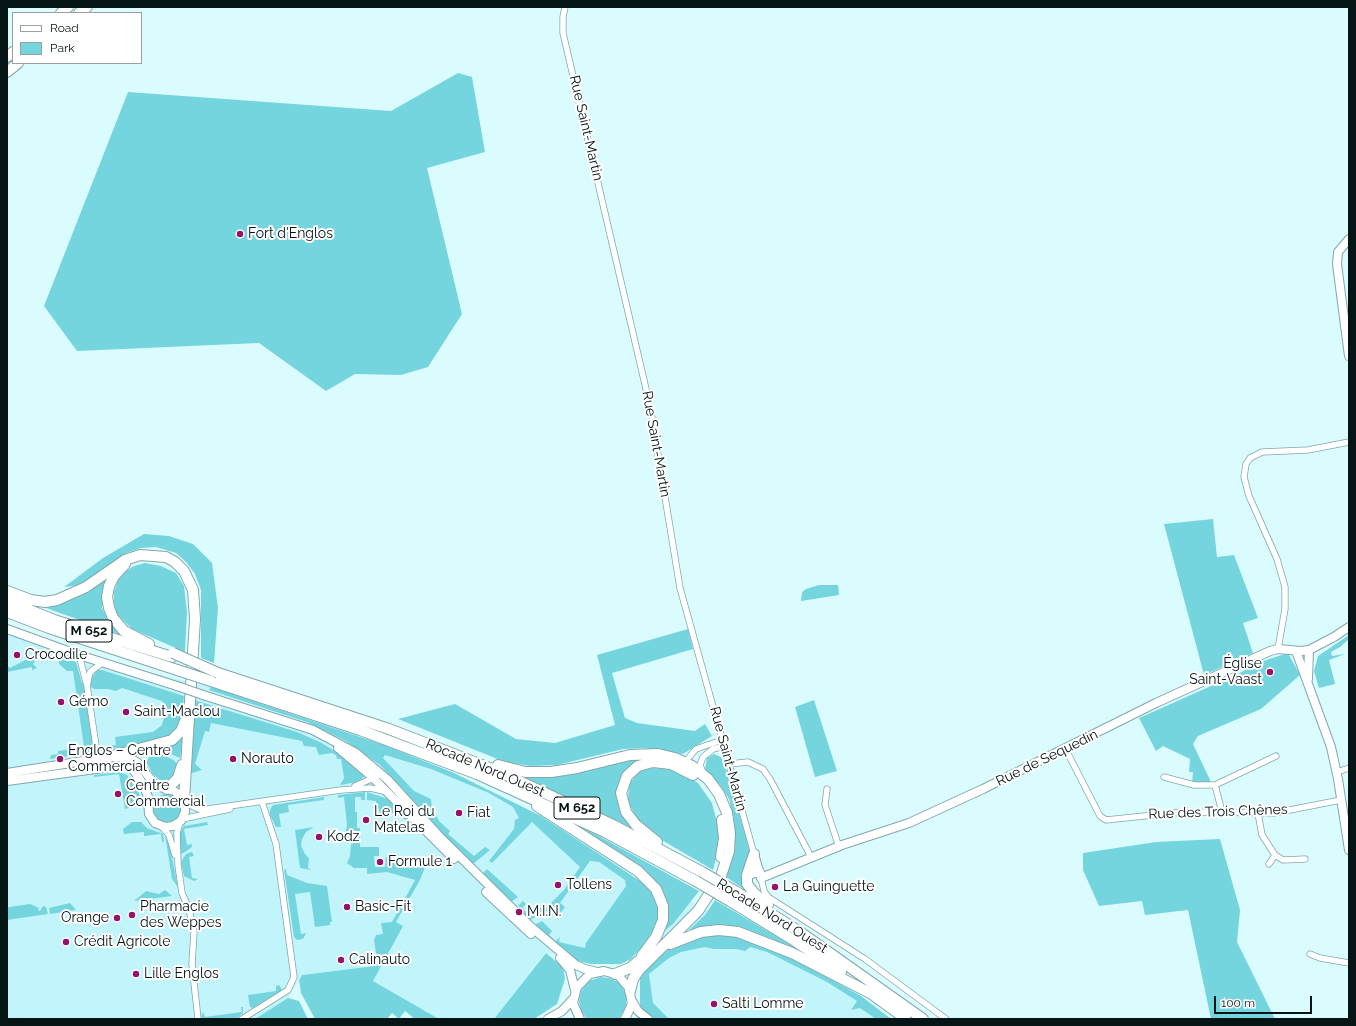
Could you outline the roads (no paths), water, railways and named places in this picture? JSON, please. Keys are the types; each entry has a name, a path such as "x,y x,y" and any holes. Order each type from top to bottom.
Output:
{"highway":[{"path":"7,72 17,64"},
{"path":"7,591 38,601 57,600 78,592 118,563 134,556 154,554 170,559 184,571 190,584 194,599 195,619 187,733 185,802"},
{"path":"134,556 123,565 111,582 108,597 111,613 119,626 130,634 173,655"},
{"name":"M 652","path":"7,601 54,620 173,655"},
{"name":"Rocade Nord Ouest","path":"7,612 49,628 360,730 478,774 593,826 699,877"},
{"name":"Rocade Nord Ouest","path":"173,655 218,672 369,722 450,752 505,775 613,825 732,896 800,932 872,981 923,1019"},
{"path":"109,757 164,743 176,738 183,727 189,699"},
{"path":"166,790 173,784 180,774 187,733"},
{"path":"450,752 473,756 514,770 534,772 568,770 640,754 658,754 685,762 704,775 719,794 727,812 730,833 727,860 721,876 707,900 663,948 639,970 633,979 631,996"},
{"path":"693,775 678,766 666,762 642,764 627,776 622,788 621,800 630,819 699,877"},
{"path":"615,974 626,970 635,964 671,931 694,906 707,887 719,863 724,838 720,813 711,793 693,775 685,762"},
{"path":"478,774 559,819 638,871 651,882 661,899 663,906 663,920 656,937 635,964"},
{"path":"754,854 747,875 747,884 759,898 834,950 872,981"},
{"path":"747,875 754,872 760,875"},
{"name":"Rocade Nord Ouest","path":"732,896 906,1019"},
{"path":"663,948 682,938 701,932 719,930 738,932 805,960 874,995"}],"street":[{"name":"Rue Saint-Martin","path":"565,7 563,17 563,33 650,406 679,583 760,875"},
{"path":"1349,239 1340,248 1337,260 1349,356"},
{"path":"1349,442 1308,450 1262,452 1250,458 1246,464 1244,477 1249,496 1277,561 1285,587 1285,609 1278,649 1296,651 1311,649 1349,627"},
{"path":"7,629 79,656 308,728 356,753 388,780 438,835 515,913 575,964 596,972 608,972 615,974 626,982 638,1011 648,1019"},
{"name":"Rue de Sequedin","path":"760,875 909,823 947,807 1162,700 1278,649"},
{"path":"1309,684 1311,649"},
{"path":"1296,651 1329,738 1337,772 1341,800 1346,815 1349,850"},
{"path":"79,656 86,686 98,759"},
{"path":"86,686 90,672 102,663"},
{"path":"282,720 338,748 374,778 507,914 568,966 572,974 574,1008 580,1019"},
{"path":"685,762 696,749 722,740"},
{"path":"704,775 700,765 703,757 712,749 724,746"},
{"name":"Rue des Trois Chênes","path":"1066,748 1103,820 1170,813 1285,812 1312,804 1341,800"},
{"path":"1164,777 1194,785 1215,785 1276,756"},
{"path":"7,773 109,757 126,757 135,760 154,785 166,790 177,792 185,802 200,810 341,790 370,788 381,789 390,794"},
{"path":"729,764 748,762 757,765 765,772 809,852 810,858"},
{"path":"7,781 125,765 133,769 139,777 146,791 150,816 169,834 178,865"},
{"path":"1337,772 1349,768"},
{"path":"341,790 362,784 374,778 388,780"},
{"path":"1215,785 1222,812"},
{"path":"827,789 825,805 839,847"},
{"path":"149,803 154,795 166,790"},
{"path":"185,802 186,812 177,833 178,865 182,893 189,910 194,932 192,964 198,1018"},
{"path":"242,1019 288,990 294,977 276,844 262,802"},
{"path":"159,825 169,827 181,821 249,804"},
{"path":"1258,813 1262,835 1275,855 1283,860 1305,858"},
{"path":"1268,864 1275,855"},
{"path":"760,875 764,891 768,897 865,959 946,1019"},
{"path":"1310,954 1317,958 1349,963"},
{"path":"548,1019 564,1009 584,978 596,972"},
{"path":"625,1019 630,1011 631,996"},
{"path":"570,1019 576,1019"}],"place":[{"name":"Fort d'Englos","path":"240,234"},
{"name":"Crocodile","path":"17,655"},
{"name":"Église Saint-Vaast","path":"1270,672"},
{"name":"Gémo","path":"61,702"},
{"name":"Saint-Maclou","path":"126,712"},
{"name":"Englos – Centre Commercial","path":"60,759"},
{"name":"Norauto","path":"233,759"},
{"name":"Centre Commercial","path":"118,794"},
{"name":"Fiat","path":"459,813"},
{"name":"Le Roi du Matelas","path":"366,820"},
{"name":"Kodz","path":"319,837"},
{"name":"Formule 1","path":"380,862"},
{"name":"Tollens","path":"558,885"},
{"name":"La Guinguette","path":"775,887"},
{"name":"Basic-Fit","path":"347,907"},
{"name":"M.I.N.","path":"519,912"},
{"name":"Pharmacie des Weppes","path":"132,915"},
{"name":"Orange","path":"117,918"},
{"name":"Crédit Agricole","path":"66,942"},
{"name":"Calinauto","path":"341,960"},
{"name":"Lille Englos","path":"136,974"},
{"name":"Salti Lomme","path":"714,1004"}]}
